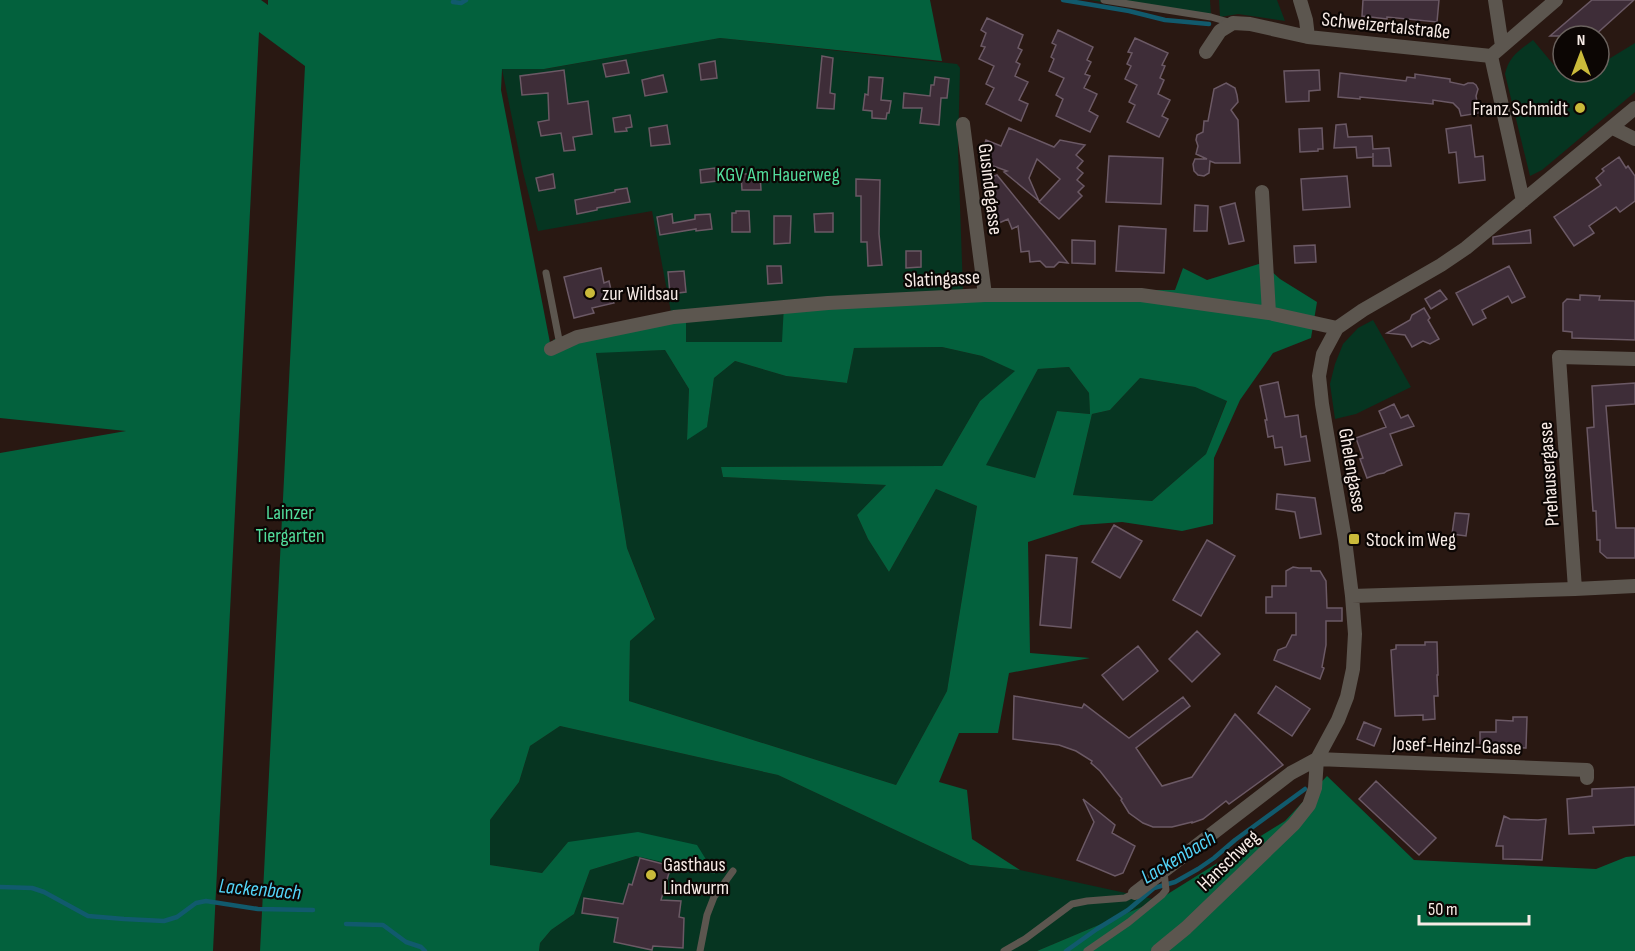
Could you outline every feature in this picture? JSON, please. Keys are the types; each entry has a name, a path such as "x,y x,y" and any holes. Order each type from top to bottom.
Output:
{"street":[{"path":"1300,0 1308,37"},
{"path":"1495,0 1502,46"},
{"path":"1523,201 1491,56 1557,0"},
{"name":"Schweizertalstraße","path":"1233,23 1250,24 1308,37 1491,56"},
{"path":"1206,52 1220,31 1233,23"},
{"name":"Ghelengasse","path":"1317,759 1338,720 1347,697 1353,669 1355,634 1345,540 1322,404 1319,376 1323,354 1337,328 1466,248 1635,108"},
{"name":"Gusindegasse","path":"963,124 985,295"},
{"path":"1613,128 1635,139"},
{"path":"1262,192 1269,313"},
{"name":"Slatingasse","path":"556,347 577,337 674,317 828,303 985,295 1141,294 1269,313 1337,328"},
{"name":"Prehausergasse","path":"1575,589 1559,357 1635,359"},
{"path":"1352,596 1635,586"},
{"path":"1135,893 1165,876 1291,773 1317,759"},
{"name":"Josef-Heinzl-Gasse","path":"1317,759 1587,770 1587,778"},
{"name":"Hanschweg","path":"1158,951 1186,928 1294,824 1309,805 1315,783 1317,759"}],"lane":[{"path":"1104,0 1211,17 1233,23"},
{"path":"546,273 556,347"},
{"path":"700,951 707,915 714,897 733,871"},
{"path":"1087,951 1129,922 1162,895 1166,890 1165,876"},
{"path":"1004,951 1025,939 1072,904 1087,900 1125,898 1135,893"}],"green space":[{"name":"Lainzer Tiergarten","path":"0,0 261,0 268,5 268,0 930,0 942,61 720,38 544,69 502,69 501,90 551,348 556,352 553,340 575,332 686,311 686,342 782,342 784,304 1053,290 1175,290 1183,268 1207,280 1262,263 1280,279 1317,302 1311,338 1273,353 1240,400 1214,458 1213,524 1182,531 1122,522 1081,525 1028,542 1030,653 1090,658 1009,673 998,733 959,733 939,782 967,790 972,839 1020,870 970,865 778,775 560,726 530,746 519,782 490,820 490,865 542,873 568,842 638,832 697,845 715,874 636,856 590,870 574,914 551,930 540,943 539,951 260,951 305,66 259,32 213,951 0,951 0,453 126,431 0,418","holes":["942,347 982,356 1015,371 980,401 942,466 721,467 723,477 886,485 857,515 868,539 889,572 936,489 977,506 947,691 896,785 629,701 630,641 655,619 627,548 596,353 665,350 689,389 687,440 707,427 714,378 735,361 786,376 847,383 854,348","1069,367 1089,393 1090,414 1057,411 1035,478 986,465 1038,369","1140,378 1195,387 1227,401 1206,454 1152,501 1073,495 1092,414 1110,410"]},
{"path":"1090,0 1210,0 1211,15 1119,5"},
{"path":"1219,0 1277,0 1285,21 1238,14 1220,17"},
{"name":"KGV Am Hauerweg","path":"720,38 957,64 960,68 958,149 963,290 784,304 783,342 686,342 686,311 671,312 652,211 538,231 523,172 502,69 545,69"},
{"path":"1533,40 1551,62 1551,84 1611,84 1611,58 1635,43 1635,92 1542,170 1530,176 1505,74 1512,58"},
{"path":"1373,320 1411,387 1356,414 1335,419 1330,384 1335,364 1343,344 1358,328"},
{"path":"942,347 982,356 1016,371 980,401 942,466 721,467 723,477 886,485 857,515 868,539 889,572 936,489 977,506 947,691 896,785 629,701 630,641 655,618 627,548 596,352 665,350 689,389 687,439 707,426 714,378 735,361 786,376 847,383 854,348"},
{"path":"1069,367 1089,393 1090,414 1057,411 1035,478 985,465 1038,369"},
{"path":"1140,378 1195,387 1227,400 1206,454 1152,501 1073,495 1092,414 1110,410"},
{"path":"560,726 778,775 970,865 1020,870 1158,900 1037,951 539,951 540,943 551,930 574,914 590,870 635,856 568,842 542,873 490,865 490,820 519,782 530,746"},
{"path":"1327,776 1414,860 1596,869 1626,857 1635,856 1635,951 1037,951 1158,900 1285,821"}],"building":[{"path":"1363,0 1439,0 1437,22 1362,16"},
{"path":"1592,0 1634,0 1607,24 1564,24"},
{"path":"987,18 1023,35 1018,48 1022,50 1016,62 1020,64 1015,76 1028,82 1019,100 1028,104 1021,121 986,104 994,88 986,84 994,66 979,59 985,47 981,46 986,33 981,30"},
{"path":"1058,30 1093,47 1087,60 1091,62 1085,74 1090,76 1084,88 1097,94 1089,111 1098,116 1090,132 1056,116 1063,99 1056,95 1064,78 1049,71 1056,45 1052,43"},
{"path":"1135,38 1168,53 1162,65 1165,66 1160,78 1164,80 1158,94 1170,100 1162,116 1168,119 1159,137 1127,122 1135,105 1129,102 1137,85 1125,79 1131,66 1127,64 1132,53 1128,52"},
{"path":"822,56 833,58 830,93 835,94 834,109 817,108"},
{"path":"626,60 629,73 606,77 603,64"},
{"path":"715,61 717,78 701,80 699,64"},
{"path":"564,70 568,104 588,101 592,134 573,137 575,150 564,151 561,133 541,136 538,122 549,120 548,93 522,95 520,76"},
{"path":"1319,70 1320,90 1309,91 1309,101 1286,102 1284,71"},
{"path":"1340,73 1406,81 1407,77 1415,78 1415,74 1450,79 1450,82 1464,85 1473,83 1478,89 1476,96 1479,113 1461,116 1459,109 1453,103 1433,100 1433,104 1338,97"},
{"path":"663,75 667,92 645,96 642,80"},
{"path":"869,77 883,78 881,100 891,101 886,119 872,118 872,111 863,110 865,94 868,95"},
{"path":"935,77 949,79 947,98 941,98 939,125 920,123 922,108 903,108 904,93 930,96 931,85 934,85"},
{"path":"1226,83 1235,88 1237,95 1238,102 1231,110 1238,120 1240,163 1210,161 1209,173 1204,176 1198,175 1194,171 1195,159 1207,159 1196,154 1197,135 1203,132 1204,121 1208,121 1214,89"},
{"path":"630,115 632,127 626,128 627,131 615,132 613,118"},
{"path":"1346,124 1348,137 1372,136 1373,149 1389,148 1391,166 1373,166 1373,157 1357,158 1356,147 1334,148 1336,125"},
{"path":"667,125 670,144 651,146 649,128"},
{"path":"1471,125 1475,157 1483,156 1485,180 1459,183 1456,152 1449,153 1446,129"},
{"path":"1009,128 1054,147 1060,140 1085,145 1076,155 1083,161 1077,168 1083,173 1077,180 1084,186 1078,192 1082,196 1059,219 1039,202 1060,179 1037,159 1029,178 1039,201 1004,172 1007,171 980,161 986,140 1001,146"},
{"path":"1322,128 1323,149 1300,152 1299,129"},
{"path":"1109,156 1163,158 1161,204 1106,202"},
{"path":"1619,157 1635,176 1635,201 1620,212 1616,207 1589,226 1594,233 1574,246 1554,217 1601,185 1596,178 1604,171 1602,169"},
{"path":"715,168 717,181 701,183 700,170"},
{"path":"553,174 555,188 539,191 536,178"},
{"path":"741,174 760,174 761,190 742,190"},
{"path":"997,175 1068,263 1059,262 1054,267 1046,267 1040,261 1030,262 1029,251 1021,252 1018,226 1012,229 1008,219 999,223 996,217 994,218 987,201 992,199 984,180"},
{"path":"1347,176 1350,207 1303,210 1301,179"},
{"path":"856,179 880,180 879,234 882,265 868,266 867,242 861,242 861,196 856,196"},
{"path":"627,188 630,202 577,214 575,200"},
{"path":"1235,203 1244,241 1229,244 1220,207"},
{"path":"1195,205 1208,206 1207,231 1194,231"},
{"path":"749,211 750,232 732,232 732,213"},
{"path":"833,213 833,232 815,232 814,214"},
{"path":"672,214 673,223 695,219 695,215 710,214 712,229 696,231 696,229 660,235 657,217"},
{"path":"774,216 791,216 790,243 774,244"},
{"path":"1119,226 1166,229 1164,273 1116,271"},
{"path":"1530,230 1531,243 1493,244 1493,237"},
{"path":"1072,240 1095,241 1095,264 1072,263"},
{"path":"1315,245 1316,262 1295,263 1294,246"},
{"path":"906,251 921,251 921,267 906,268"},
{"path":"767,266 781,266 782,283 768,284"},
{"path":"1509,266 1525,297 1512,303 1508,296 1482,310 1486,318 1473,325 1456,293"},
{"name":"zur Wildsau","path":"601,268 604,283 609,281 614,303 592,308 594,313 574,318 564,277"},
{"path":"684,271 686,292 670,294 668,272"},
{"path":"1440,290 1447,299 1431,309 1425,299"},
{"path":"1580,295 1600,296 1599,300 1635,301 1635,340 1572,338 1572,332 1563,331 1563,303 1567,299 1580,300"},
{"path":"1424,308 1439,339 1430,344 1423,341 1412,347 1405,335 1387,333 1410,320 1412,315"},
{"path":"1278,382 1285,417 1298,415 1301,437 1306,436 1310,461 1285,465 1282,447 1275,448 1273,436 1268,437 1260,386"},
{"path":"1635,383 1635,404 1606,406 1616,528 1635,528 1635,558 1607,558 1600,552 1600,540 1597,540 1596,511 1593,511 1587,428 1594,427 1592,386"},
{"path":"1394,404 1401,418 1408,415 1414,426 1390,434 1402,465 1367,478 1356,438 1386,427 1379,411"},
{"path":"1277,494 1315,498 1321,534 1300,538 1295,512 1276,509"},
{"path":"1455,513 1469,514 1466,536 1452,534"},
{"path":"1114,525 1142,541 1120,578 1092,562"},
{"path":"1207,540 1235,556 1201,616 1173,600"},
{"path":"1046,555 1077,558 1071,628 1040,625"},
{"path":"1293,567 1320,571 1326,581 1327,608 1342,608 1342,621 1326,621 1326,645 1322,667 1324,668 1320,679 1274,660 1278,650 1286,647 1292,635 1296,635 1296,613 1266,613 1266,597 1272,597 1272,586 1286,586 1286,571"},
{"path":"1197,631 1220,654 1192,682 1169,659"},
{"path":"1425,642 1437,642 1438,696 1434,696 1435,719 1423,720 1423,715 1395,716 1391,650 1396,649 1396,645 1425,645"},
{"path":"1138,646 1158,671 1123,700 1102,675"},
{"path":"1276,686 1310,709 1292,736 1258,713"},
{"path":"1014,696 1082,708 1084,704 1129,738 1183,697 1190,706 1136,748 1162,786 1192,777 1235,714 1283,765 1229,804 1226,801 1203,819 1172,827 1153,827 1129,813 1122,799 1091,763 1092,761 1076,751 1059,745 1013,739"},
{"path":"1513,717 1527,717 1526,748 1509,747 1506,749 1480,746 1480,732 1496,732 1496,720 1513,721"},
{"path":"1364,722 1381,729 1374,746 1357,739"},
{"path":"1376,781 1436,838 1419,855 1359,799"},
{"path":"1635,787 1635,825 1593,827 1594,833 1569,834 1567,799 1592,796 1592,789"},
{"path":"1083,799 1115,825 1112,833 1135,846 1123,873 1115,876 1077,860 1094,822"},
{"path":"1504,816 1510,819 1546,819 1542,860 1503,859 1503,846 1496,846"},
{"path":"640,858 671,866 661,900 681,901 679,917 684,918 683,948 653,946 652,950 614,942 618,918 582,913 584,898 623,904 629,884 632,885"}],"waterway":[{"path":"454,0 453,2 461,3 466,0"},
{"path":"1063,0 1129,11 1165,20 1209,24"},
{"name":"Lackenbach","path":"1066,951 1128,910 1154,888 1175,882 1198,869 1305,789"},
{"name":"Lackenbach","path":"0,887 32,888 88,916 124,919 164,921 177,917 196,903 206,901 258,909 313,910"},
{"name":"Lackenbach","path":"346,924 383,925 406,942 421,947 425,951"}],"place":[{"name":"Franz Schmidt","path":"1580,108"},
{"name":"zur Wildsau","path":"590,293"},
{"name":"Stock im Weg","path":"1354,539"},
{"name":"Gasthaus Lindwurm","path":"651,875"}]}
